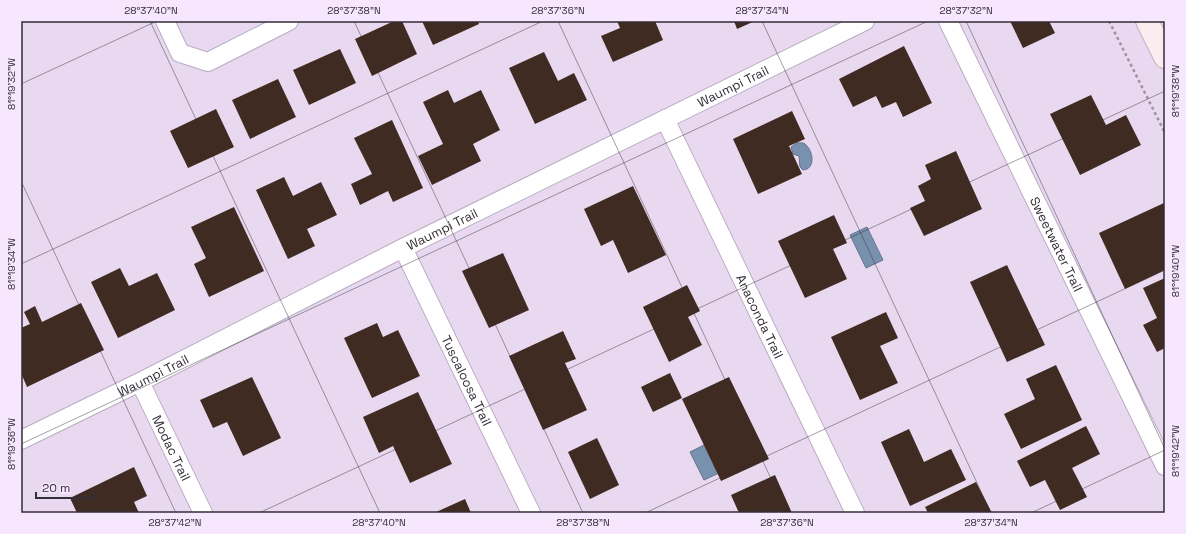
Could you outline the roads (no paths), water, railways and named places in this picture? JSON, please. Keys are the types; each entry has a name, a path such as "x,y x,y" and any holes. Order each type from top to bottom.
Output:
{"main road":[{"path":"1147,21 1165,57"}],"street":[{"path":"165,21 180,53 208,62 288,21"},
{"name":"Waumpi Trail","path":"21,440 140,382 403,248 865,21"},
{"name":"Sweetwater Trail","path":"948,21 1165,466"},
{"name":"Anaconda Trail","path":"665,119 855,513"},
{"name":"Tuscaloosa Trail","path":"403,248 531,513"},
{"name":"Modac Trail","path":"140,382 203,513"}],"water":[{"path":"797,143 804,143 812,155 812,163 807,169 803,170 800,167 799,156 793,154 791,147"},
{"path":"867,227 883,260 866,268 850,235"},
{"path":"706,444 719,473 704,480 690,452"}]}
